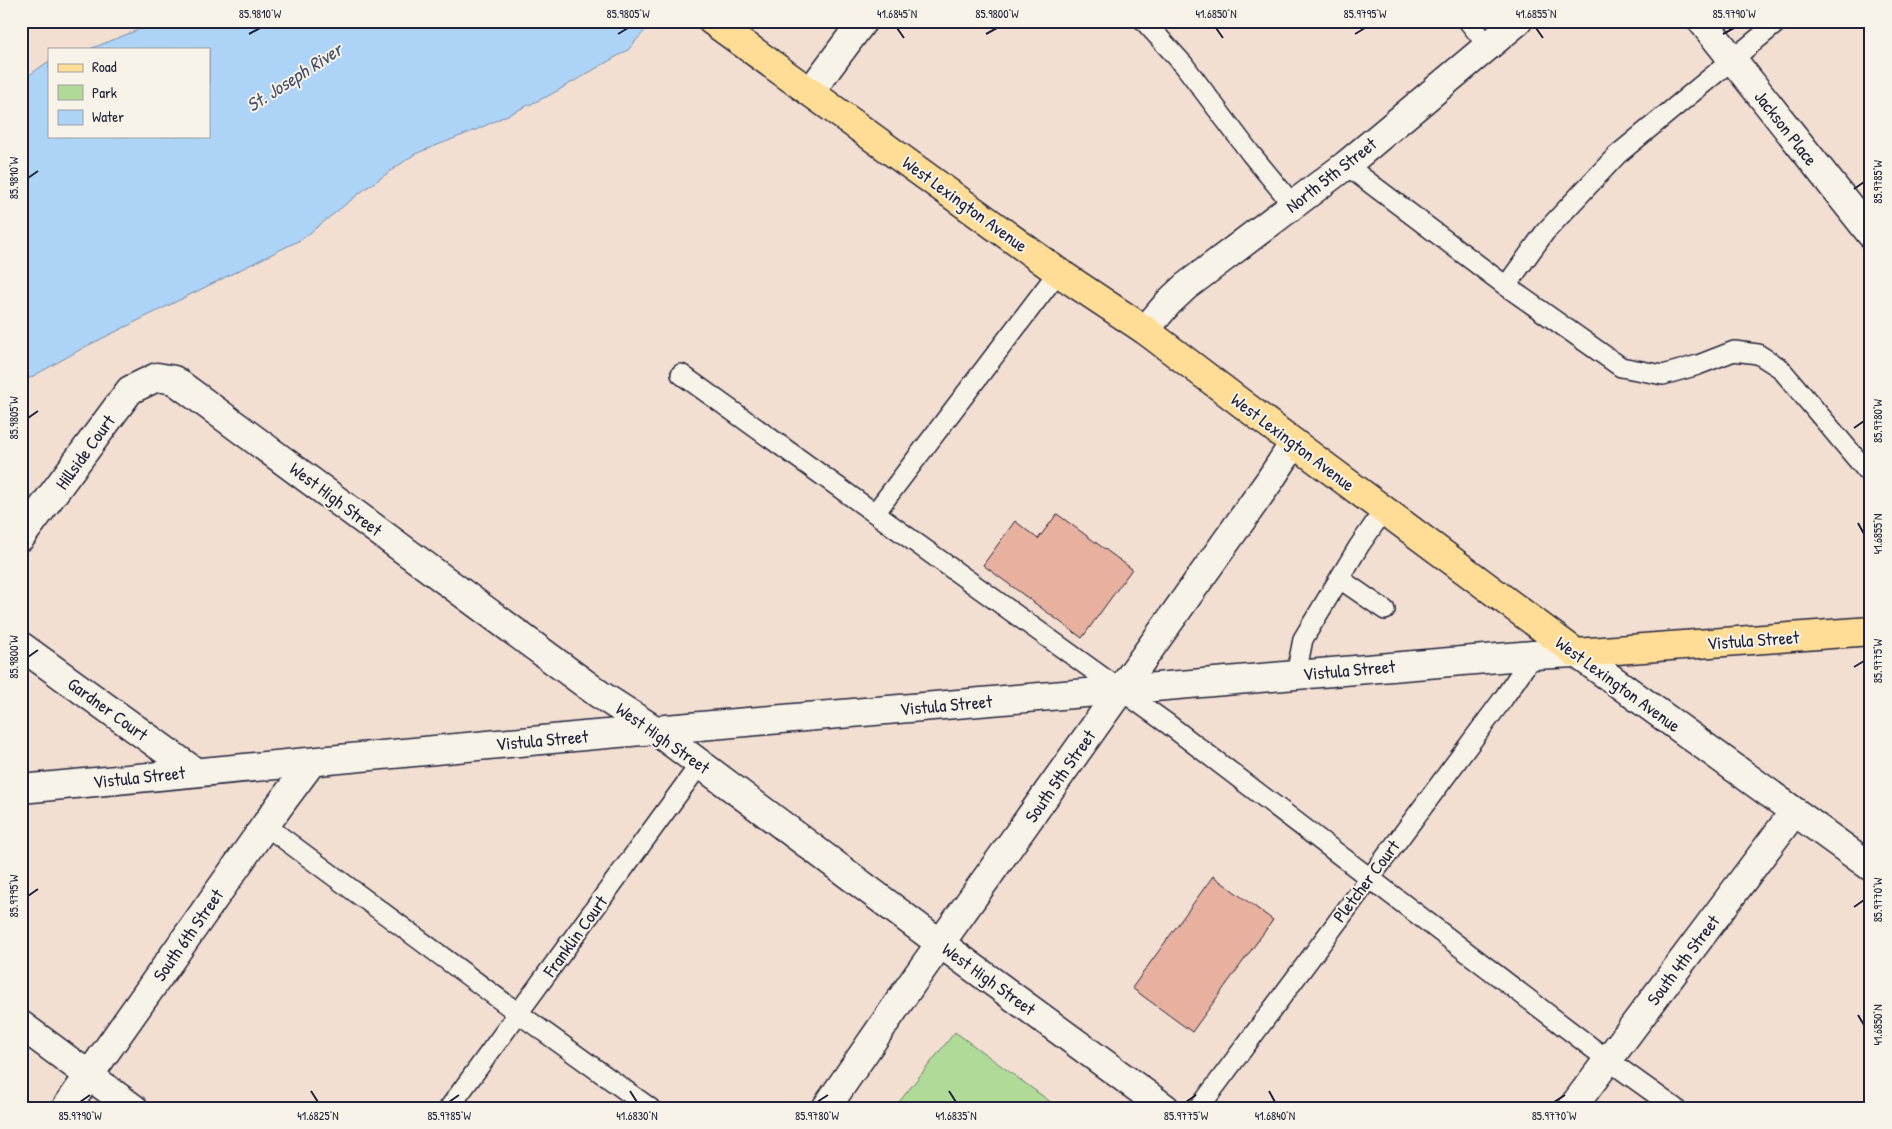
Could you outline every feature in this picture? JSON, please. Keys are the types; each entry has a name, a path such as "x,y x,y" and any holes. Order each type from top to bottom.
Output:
{"main road":[{"name":"West Lexington Avenue","path":"716,24 1058,272 1145,330 1294,444 1576,654"},
{"name":"Vistula Street","path":"1576,654 1871,632"}],"street":[{"path":"810,92 863,21"},
{"name":"North 5th Street","path":"1145,330 1168,302 1185,287 1346,165 1518,21"},
{"name":"Jackson Place","path":"1702,21 1871,234"},
{"name":"Hillside Court","path":"21,538 130,390 157,378"},
{"name":"West High Street","path":"157,378 174,380 189,390 599,694 655,730 941,944 1165,1108"},
{"name":"South 5th Street","path":"826,1108 917,976 1294,444"},
{"name":"Gardner Court","path":"21,646 194,772"},
{"name":"Vistula Street","path":"21,789 655,730 1533,655 1576,654"},
{"name":"West Lexington Avenue","path":"1576,654 1871,867"},
{"name":"South 6th Street","path":"66,1108 265,825 311,763"},
{"name":"South 4th Street","path":"1572,1108 1794,812"},
{"path":"21,1025 133,1108"}],"lane":[{"path":"1144,21 1184,65 1250,154 1293,205"},
{"path":"1468,21 1488,46"},
{"path":"1506,286 1545,232 1617,155 1779,21"},
{"path":"1346,165 1506,286 1621,367 1663,375 1698,365 1734,351 1758,354 1780,368 1871,476"},
{"path":"875,514 1058,272"},
{"path":"681,374 1120,690 1608,1060 1675,1108"},
{"path":"1296,675 1303,639 1359,546 1384,510"},
{"path":"1340,579 1385,610"},
{"name":"Pletcher Court","path":"1199,1108 1503,699 1533,655"},
{"name":"Franklin Court","path":"449,1108 700,764"},
{"path":"265,825 518,1013 650,1108"}],"green space":[{"path":"955,1032 1059,1108 895,1107"}],"water":[{"name":"St. Joseph River","path":"160,21 653,21 628,50 550,95 478,129 415,154 365,189 302,239 83,348 21,383 21,81 48,62 48,138 210,138 210,48 92,48"}],"building":[{"path":"1057,514 1132,569 1082,638 983,565 1015,521 1038,539"},
{"path":"1213,876 1273,920 1192,1032 1132,988"}]}
